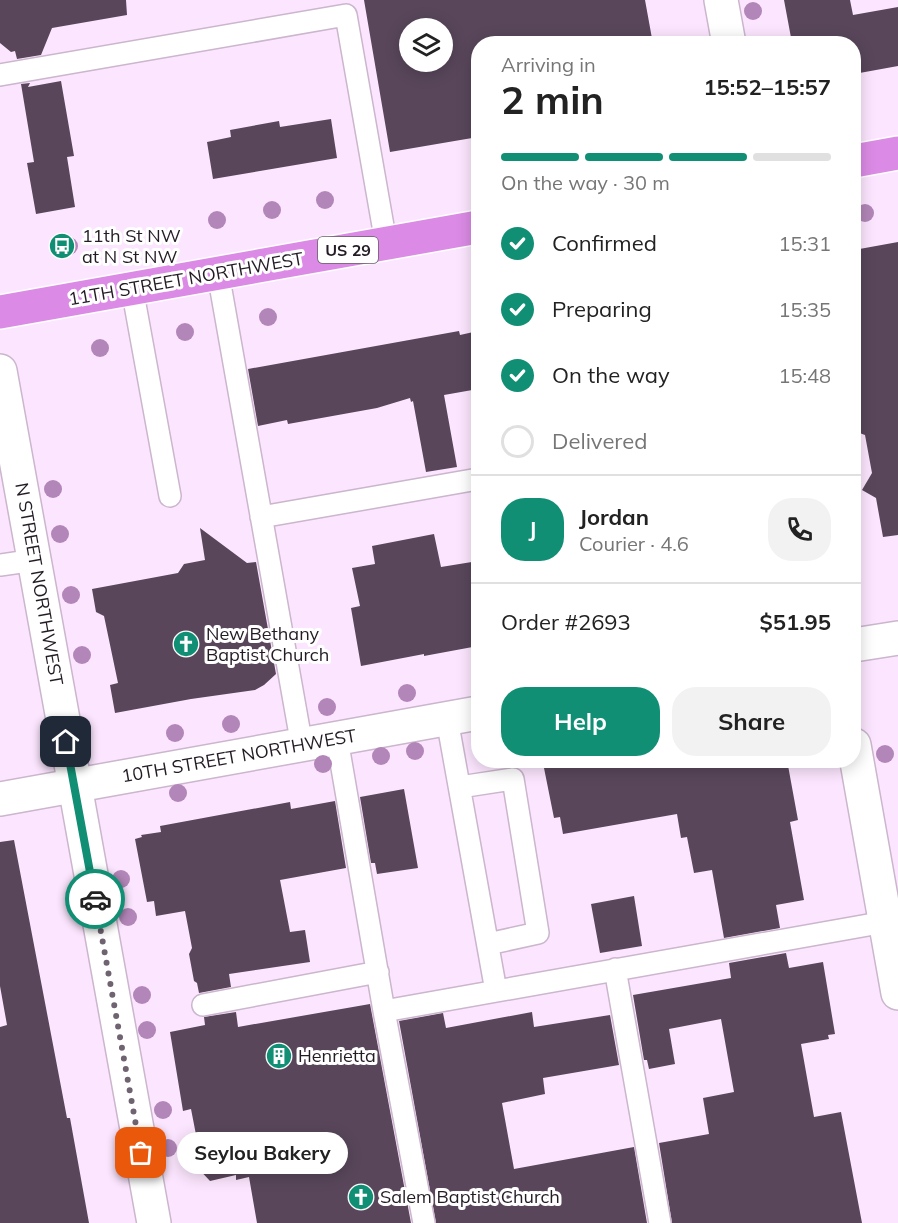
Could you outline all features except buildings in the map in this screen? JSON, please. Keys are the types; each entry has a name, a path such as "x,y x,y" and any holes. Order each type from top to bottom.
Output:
{"highway":[{"path":"861,160 898,153"},
{"name":"11TH STREET NORTHWEST","path":"0,312 471,228"}],"street":[{"path":"721,0 728,36"},
{"name":"N STREET NORTHWEST","path":"0,371 154,1223"},
{"path":"861,644 898,638"},
{"name":"10TH STREET NORTHWEST","path":"0,798 463,716"},
{"path":"858,768 898,993"}],"lane":[{"path":"0,75 346,15 386,243"},
{"path":"219,273 302,746"},
{"path":"132,288 170,496"},
{"path":"261,517 471,480"},
{"path":"0,565 35,560"},
{"path":"463,716 460,787 496,992"},
{"path":"337,739 384,1011 424,1223"},
{"path":"460,787 513,779 538,933 488,944"},
{"path":"384,1011 885,922"},
{"path":"615,969 660,1223"},
{"path":"203,1005 378,972"}],"way so far":[{"path":"95,899 141,1153"}],"place":[{"name":"11th St NW at N St NW","path":"62,246"},
{"name":"New Bethany Baptist Church","path":"186,644"},
{"name":"Henrietta","path":"279,1056"},
{"name":"Seylou Bakery","path":"141,1153"},
{"name":"Salem Baptist Church","path":"361,1197"}],"route":[{"path":"66,742 95,899"}]}
